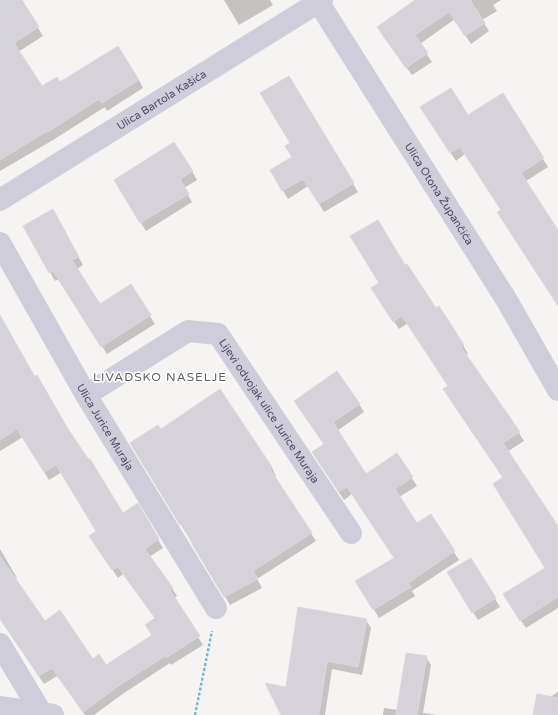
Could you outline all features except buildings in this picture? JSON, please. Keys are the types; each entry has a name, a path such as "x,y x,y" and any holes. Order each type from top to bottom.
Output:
{"street":[{"name":"Ulica Bartola Kašića","path":"0,200 319,1"},
{"name":"Ulica Otona Župančića","path":"319,1 506,299 558,390"},
{"name":"Ulica Jurice Muraja","path":"0,243 86,395 216,608"},
{"name":"Lijevi odvojak ulice Jurice Muraja","path":"86,395 188,331 218,334 351,533"},
{"path":"0,644 48,714"},
{"path":"0,707 48,714"}],"path":[{"path":"195,715 216,608"}],"district":[{"name":"LIVADSKO NASELJE","path":"160,377"}]}
